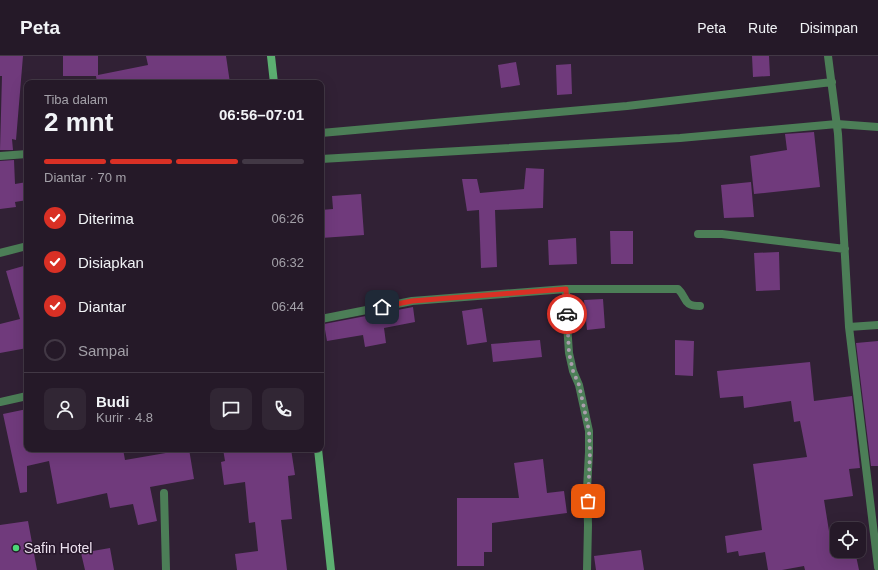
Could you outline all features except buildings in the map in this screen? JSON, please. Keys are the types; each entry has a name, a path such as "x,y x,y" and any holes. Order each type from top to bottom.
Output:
{"main road":[{"path":"271,56 274,80"},
{"path":"318,452 331,570"}],"street":[{"path":"828,56 837,124 849,328 878,567"},
{"path":"324,133 627,106 832,82"},
{"path":"324,159 680,138 837,124 878,127"},
{"path":"0,156 24,154"},
{"path":"698,234 722,234 845,249"},
{"path":"0,254 24,247"},
{"path":"566,289 569,353 573,371 579,385 589,431 590,452 587,570"},
{"path":"324,317 412,301 566,289 678,289 688,304 691,306 700,306"},
{"path":"849,328 878,325"},
{"path":"0,402 24,397"},
{"path":"164,493 166,570"}],"way so far":[{"path":"567,314 569,353 573,371 579,385 589,431 590,452 588,501"}],"place":[{"name":"Safin Hotel","path":"16,548"}],"route":[{"path":"382,307 412,301 566,289 567,314"}]}
